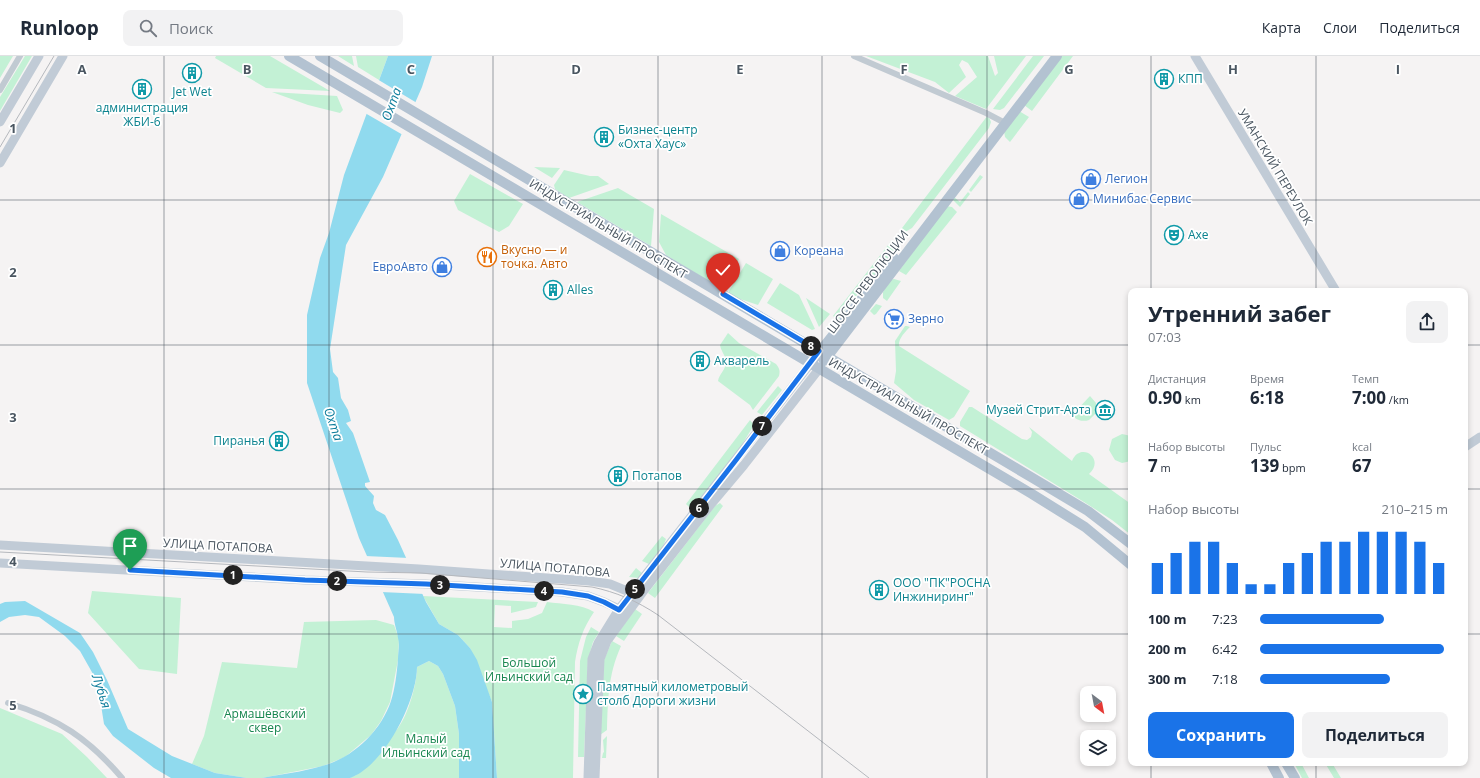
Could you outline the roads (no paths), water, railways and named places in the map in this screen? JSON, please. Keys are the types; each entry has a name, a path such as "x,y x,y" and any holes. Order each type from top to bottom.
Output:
{"main road":[{"path":"290,56 366,101 373,87 320,56"},
{"name":"ШОССЕ РЕВОЛЮЦИИ","path":"819,369 1002,121 1048,56"},
{"name":"ШОССЕ РЕВОЛЮЦИИ","path":"810,364 1002,121 1057,56"},
{"name":"ИНДУСТРИАЛЬНЫЙ ПРОСПЕКТ","path":"373,87 1076,504 1105,523 1128,542"},
{"name":"ИНДУСТРИАЛЬНЫЙ ПРОСПЕКТ","path":"366,101 810,364 919,426 1066,515 1084,527 1128,563"},
{"path":"421,134 428,119"},
{"path":"1273,766 1279,778"},
{"path":"1288,766 1295,778"}],"street":[{"path":"0,90 20,56"},
{"path":"0,122 39,56"},
{"path":"0,162 63,56"},
{"path":"854,56 1002,121"},
{"name":"УМАНСКИЙ ПЕРЕУЛОК","path":"1195,56 1334,288"},
{"name":"ШОССЕ РЕВОЛЮЦИИ","path":"588,778 592,659 598,643 619,610 810,364"},
{"name":"ШОССЕ РЕВОЛЮЦИИ","path":"595,778 600,660 604,646 632,605 819,369"},
{"path":"1468,445 1480,437"},
{"name":"УЛИЦА ПОТАПОВА","path":"0,545 364,565 604,582 632,593"},
{"name":"УЛИЦА ПОТАПОВА","path":"0,563 562,592 588,596 619,610"},
{"path":"619,610 632,605 632,593"},
{"path":"8,703 28,709 75,732 105,758 122,778"}],"water":[{"name":"Охта","path":"388,56 432,56 422,87 383,177 346,245 330,349 333,372 338,378 341,398 348,410 351,421 346,423 353,433 370,482 365,483 365,486 374,496 373,503 376,510 385,515 426,602 439,624 458,635 470,648 477,660 492,702 497,778 459,778 459,734 455,706 443,674 438,666 429,661 417,667 416,681 411,697 405,714 396,731 386,747 363,771 350,778 262,778 322,766 344,757 355,750 373,733 380,723 391,701 395,686 399,640 394,617 359,538 307,383 307,315 320,258 329,233 344,175"},
{"name":"Лубья","path":"25,601 80,633 93,652 107,680 128,729 172,756 215,773 247,778 171,778 154,768 113,736 104,724 98,686 80,651 65,636 39,617 25,615 9,617 0,622 0,604 5,602"}],"tram line":[{"path":"0,147 54,56"},
{"path":"0,552 367,572 421,573 601,589 642,605 658,615 869,778"}],"place":[{"name":"Jet Wet","path":"192,73"},
{"name":"КПП","path":"1164,79"},
{"name":"администрация ЖБИ-6","path":"142,89"},
{"name":"Бизнес-центр «Охта Хаус»","path":"604,137"},
{"name":"Легион","path":"1091,179"},
{"name":"Минибас Сервис","path":"1079,199"},
{"name":"Ахе","path":"1174,235"},
{"name":"Кореана","path":"780,251"},
{"name":"Вкусно — и точка. Авто","path":"487,257"},
{"name":"ЕвроАвто","path":"442,267"},
{"name":"Alles","path":"553,290"},
{"name":"Зерно","path":"894,319"},
{"name":"Акварель","path":"700,361"},
{"name":"Музей Стрит-Арта","path":"1105,410"},
{"name":"Пиранья","path":"279,441"},
{"name":"Потапов","path":"618,476"},
{"name":"ООО \"ПК\"РОСНА Инжиниринг\"","path":"879,590"},
{"name":"Памятный километровый столб Дороги жизни","path":"583,694"}],"park label":[{"name":"Большой Ильинский сад","path":"529,670"},
{"name":"Армашёвский сквер","path":"265,721"},
{"name":"Малый Ильинский сад","path":"426,746"}]}
